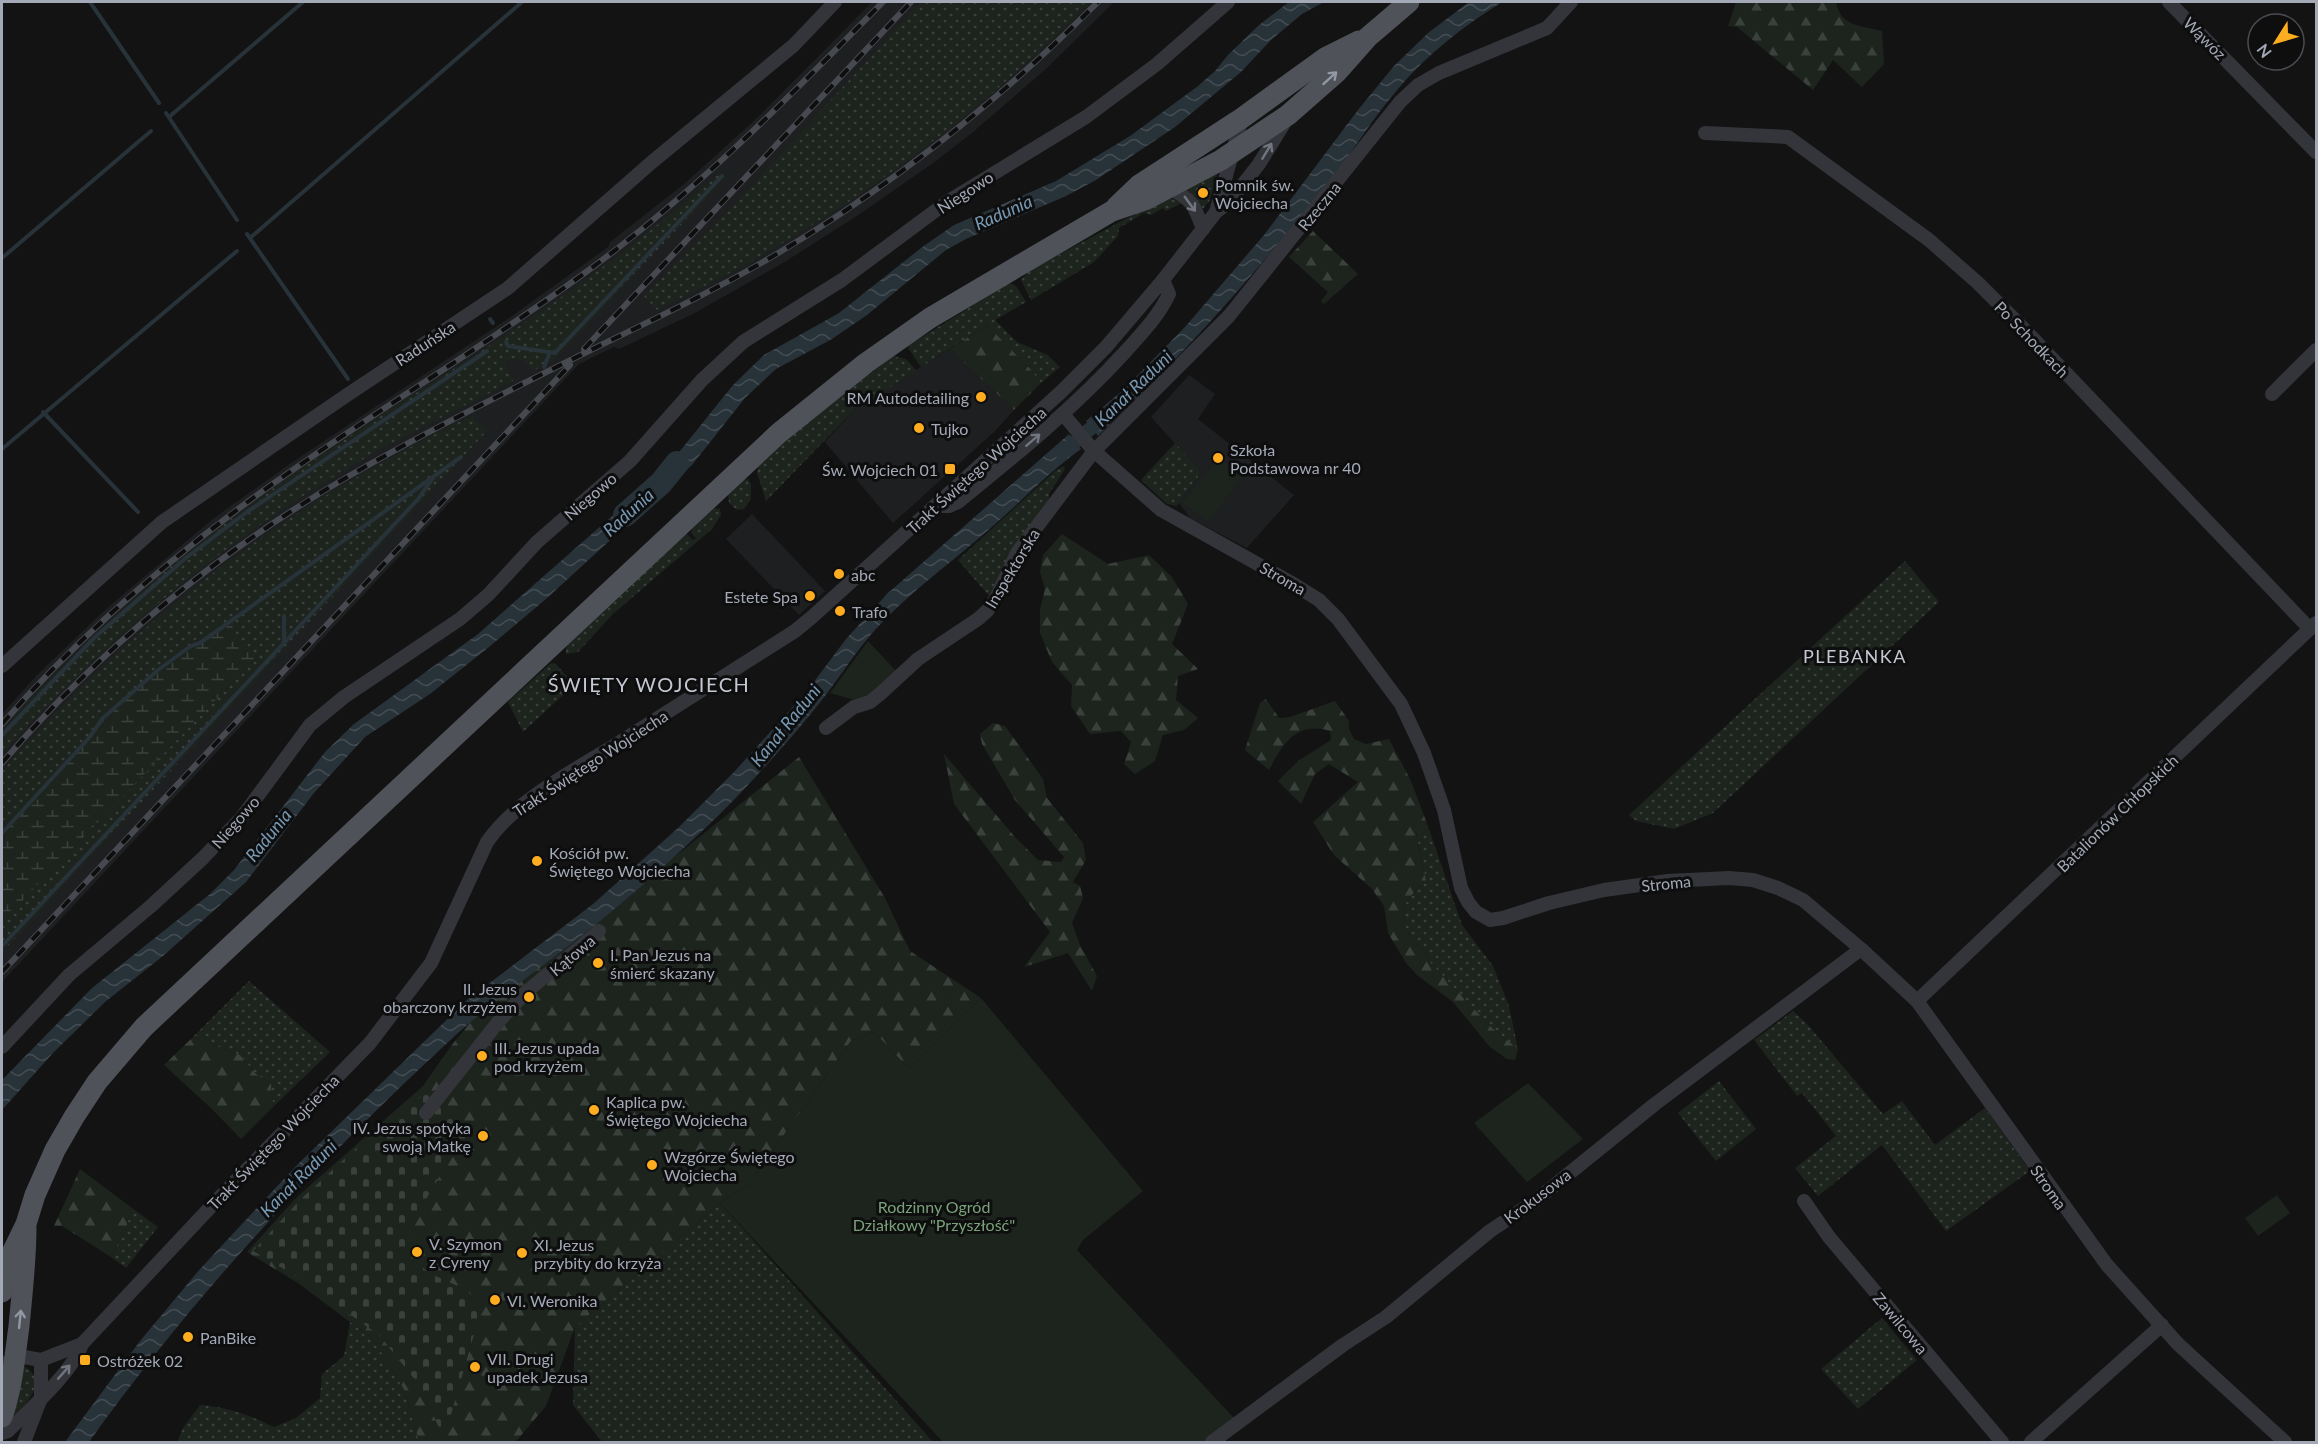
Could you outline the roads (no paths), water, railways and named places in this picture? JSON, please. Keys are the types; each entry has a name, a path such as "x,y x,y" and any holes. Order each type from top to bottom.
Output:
{"main road":[{"name":"Trakt Świętego Wojciecha","path":"2,1292 9,1259 26,1224 35,1195 55,1150 97,1082 144,1027 779,433 866,363 930,318 1112,211 1148,199 1232,154 1288,115 1337,72 1368,37 1409,2"},
{"name":"Trakt Świętego Wojciecha","path":"1112,211 1139,185 1242,118 1325,58 1368,37"},
{"name":"Trakt Świętego Wojciecha","path":"2,1417 8,1362 26,1264 26,1224"}],"street":[{"name":"Raduńska","path":"2,666 162,522 508,288 652,162 794,45 835,2"},
{"name":"Niegowo","path":"2,1047 69,975 151,906 203,858 242,817 310,725 344,697 460,619 488,595 537,542 630,461 702,380 743,342 842,280 947,202 1086,117 1157,64 1227,2"},
{"name":"Rzeczna","path":"1092,449 1229,316 1342,177 1386,117 1418,85 1439,73 1547,28 1571,2"},
{"name":"Wąwóz","path":"2169,2 2316,152"},
{"name":"Trakt Świętego Wojciecha","path":"2,1433 8,1431 41,1398 77,1356 82,1344 218,1199 370,1043 431,963 487,842 498,826 511,814 564,778 795,631 935,506 1061,392 1106,347 1163,280 1216,212 1229,202 1258,164 1288,115"},
{"name":"Trakt Świętego Wojciecha","path":"1216,212 1242,118"},
{"name":"Po Schodkach","path":"1705,133 1788,137 1929,240 1978,283 2315,625"},
{"path":"1168,188 1186,196 1194,207 1203,229"},
{"path":"935,506 949,506 958,502 1064,414 1106,374 1160,314 1169,294 1163,280"},
{"path":"2272,394 2316,350"},
{"name":"Stroma","path":"1064,414 1092,449 1172,518 1290,582 1318,600 1338,619 1401,704 1424,753 1444,810 1461,888 1476,912 1490,920 1604,890 1668,881 1729,878 1752,880 1779,888 1803,900 1917,1001 2107,1265 2205,1370 2285,1443"},
{"name":"Inspektorska","path":"826,728 854,707 870,702 918,658 987,611 996,598 1017,553 1092,449"},
{"name":"Batalionów Chłopskich","path":"1917,1001 2315,625"},
{"name":"Kątowa","path":"426,1113 499,1021 525,993 599,931"},
{"name":"Krokusowa","path":"1212,1443 1343,1345 1386,1317 1490,1231 1535,1200 1655,1104 1861,949"},
{"name":"Zawilcowa","path":"1804,1201 1829,1237 2002,1443"},
{"path":"2031,1443 2162,1325"},
{"name":"Trakt Świętego Wojciecha","path":"8,1362 24,1357 41,1360 82,1344"},
{"name":"Trakt Świętego Wojciecha","path":"24,1443 41,1398 41,1360"}],"water":[{"path":"1289,2 1324,2 1302,14 1271,40 1241,72 1175,127 1096,180 1066,196 966,239 946,250 867,315 832,339 776,369 745,398 692,465 661,494 651,481 680,451 733,385 764,355 839,313 954,225 1056,181 1130,136 1198,86 1259,25"},
{"path":"1469,2 1502,2 1447,41 1409,76 1322,191 1269,255 1186,348 1098,436 1086,421 1122,391 1185,327 1264,235 1394,66 1428,33"},
{"path":"1069,434 1081,449 910,595 882,622 795,733 719,815 630,896 472,1021 407,1081 310,1178 217,1279 130,1386 89,1442 65,1442 140,1341 200,1269 297,1165 466,1001 593,904 678,828 734,772 807,691 846,639 887,594"},
{"path":"644,488 654,500 546,599 489,647 430,694 365,737 314,793 246,882 163,956 105,1002 53,1053 2,1110 2,1080 92,988 210,894 234,870 325,752 354,724 478,634"}],"waterway":[{"path":"90,2 159,103"},
{"path":"169,117 303,2"},
{"path":"250,238 522,2"},
{"path":"166,113 237,220"},
{"path":"2,258 151,131"},
{"path":"506,342 508,346 555,353 722,176"},
{"path":"247,234 348,379"},
{"path":"2,449 237,251"},
{"path":"490,319 493,323"},
{"path":"2,735 94,638 187,557 247,512 487,351"},
{"path":"544,367 550,352"},
{"path":"43,412 138,512"},
{"name":"Kanał Raduni","path":"1062,453 1104,417"},
{"path":"2,833 89,738 103,718 158,670 191,646 200,643 461,457"},
{"name":"Radunia","path":"625,515 661,483 677,463"},
{"path":"2,946 418,499 433,478"},
{"path":"284,616 284,642"}],"railway":[{"path":"2,724 60,662 121,604 219,523 336,440 504,330 626,242 740,143 883,2"},
{"path":"584,349 911,2"},
{"path":"2,763 39,721 120,642 208,570 254,536 349,476 442,425 714,289 823,225 866,197 947,137 1024,72 1098,2"},
{"path":"2,972 570,365"}],"place":[{"name":"Pomnik św. Wojciecha","path":"1203,193"},
{"name":"RM Autodetailing","path":"981,397"},
{"name":"Tujko","path":"919,428"},
{"name":"Szkoła Podstawowa nr 40","path":"1218,458"},
{"name":"Św. Wojciech 01","path":"950,469"},
{"name":"abc","path":"839,574"},
{"name":"Estete Spa","path":"810,596"},
{"name":"Trafo","path":"840,611"},
{"name":"Kościół pw. Świętego Wojciecha","path":"537,861"},
{"name":"I. Pan Jezus na śmierć skazany","path":"598,963"},
{"name":"II. Jezus obarczony krzyżem","path":"529,997"},
{"name":"III. Jezus upada pod krzyżem","path":"482,1056"},
{"name":"Kaplica pw. Świętego Wojciecha","path":"594,1110"},
{"name":"IV. Jezus spotyka swoją Matkę","path":"483,1136"},
{"name":"Wzgórze Świętego Wojciecha","path":"652,1165"},
{"name":"V. Szymon z Cyreny","path":"417,1252"},
{"name":"XI. Jezus przybity do krzyża","path":"522,1253"},
{"name":"VI. Weronika","path":"495,1300"},
{"name":"PanBike","path":"188,1337"},
{"name":"Ostróżek 02","path":"85,1360"},
{"name":"VII. Drugi upadek Jezusa","path":"475,1367"}],"district":[{"name":"PLEBANKA","path":"1855,656"},
{"name":"ŚWIĘTY WOJCIECH","path":"649,684"}],"park label":[{"name":"Rodzinny Ogród Działkowy \"Przyszłość\"","path":"934,1215"}]}
